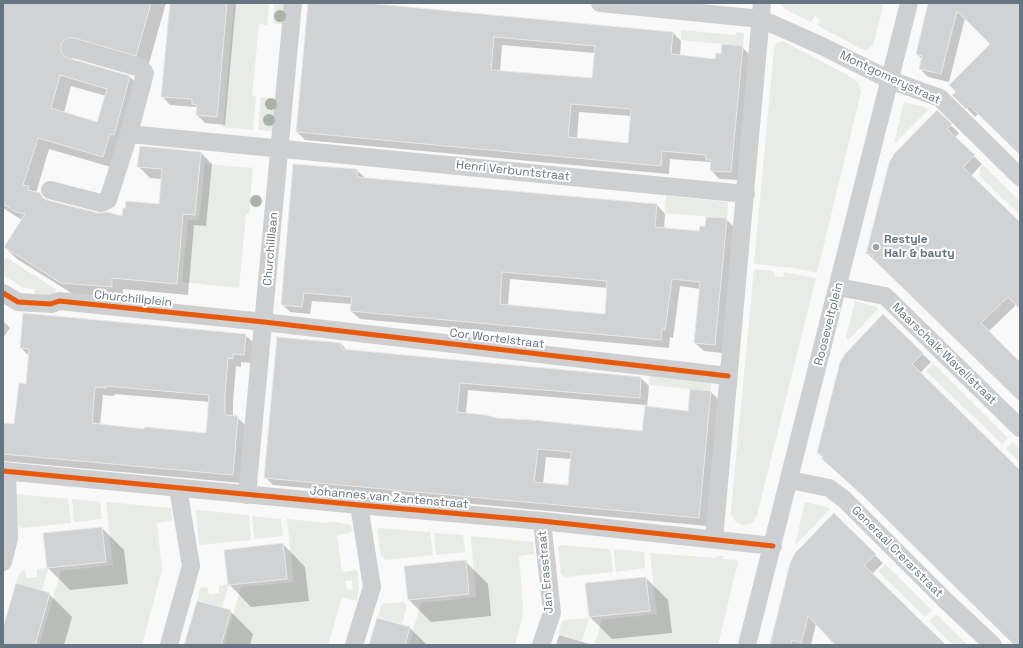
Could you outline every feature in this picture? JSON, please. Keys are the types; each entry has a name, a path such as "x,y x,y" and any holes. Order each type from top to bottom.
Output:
{"street":[{"name":"Churchilllaan","path":"247,495 293,3"},
{"name":"Montgomerystraat","path":"600,3 761,11 822,46 890,80 940,98 1020,177"},
{"name":"Rooseveltplein","path":"747,645 790,480 795,454 909,3"},
{"path":"714,539 746,194 761,11"},
{"path":"50,190 101,203 108,200 129,134 145,73 141,68 71,48"},
{"path":"129,134 280,148"},
{"name":"Henri Verbuntstraat","path":"280,148 746,194"},
{"name":"Maarschalk Wavellstraat","path":"838,287 885,296 1020,428"},
{"name":"Churchillplein","path":"3,293 18,302 51,304 59,301 264,322"},
{"name":"Cor Wortelstraat","path":"264,322 728,376"},
{"path":"3,562 9,538 5,471"},
{"name":"Johannes van Zantenstraat","path":"5,471 247,495 542,521 772,546"},
{"name":"Generaal Crerarstraat","path":"790,480 829,488 844,499 945,600 993,645"},
{"path":"169,645 191,566 178,488"},
{"path":"354,645 372,588 358,505"},
{"name":"Jan Erasstraat","path":"542,521 552,614 542,645"}],"shaded area":[{"path":"234,3 269,3 267,26 259,24 252,95 256,96 253,130 223,127"},
{"path":"274,3 287,3 285,25 273,23"},
{"path":"780,3 884,3 873,45 867,50 861,49 817,25 820,19 815,16 811,22 785,9"},
{"path":"681,30 735,35 736,32 744,33 743,46 681,40"},
{"path":"783,41 851,77 858,83 861,92 817,273 795,268 754,264 774,49 777,43"},
{"path":"261,97 278,99 272,131 258,130"},
{"path":"904,102 924,107 928,110 894,144"},
{"path":"205,162 208,164 251,168 253,166 249,214 246,214 239,288 182,282 188,220 199,220"},
{"path":"983,165 1020,201 1020,215 979,175 981,172 979,170"},
{"path":"666,196 728,202 727,218 665,213"},
{"path":"7,258 54,288 56,290 53,296 34,294 35,289 23,288 3,275 3,262"},
{"path":"754,269 774,271 774,276 783,277 784,272 816,278 757,515 750,524 742,525 735,521 731,514 731,510"},
{"path":"855,301 876,307 878,309 848,340 846,337"},
{"path":"933,363 1008,438 1002,444 926,371"},
{"path":"651,369 712,375 711,391 649,385"},
{"path":"1013,442 1020,449 1020,463 1006,449"},
{"path":"16,494 68,499 71,523 23,528 19,527"},
{"path":"72,499 100,502 102,519 74,522"},
{"path":"106,502 171,508 172,521 157,523 162,570 142,645 39,645 61,571 113,565"},
{"path":"805,502 830,509 795,545"},
{"path":"196,510 249,515 251,540 199,545"},
{"path":"252,516 281,519 283,536 254,539"},
{"path":"287,519 328,523 329,521 351,525 352,531 350,533 337,535 342,572 356,570 358,572 359,590 357,601 342,597 328,645 224,645 241,587 294,582","holes":["352,580 353,589 347,590 345,581"]},
{"path":"379,528 430,532 433,555 386,560 381,556 377,530"},
{"path":"434,533 463,535 465,552 436,555"},
{"path":"471,536 533,542 534,554 519,556 523,607 522,618 515,645 409,645 421,603 476,597"},
{"path":"561,545 610,549 613,572 566,577 561,574 558,547"},
{"path":"614,549 644,552 645,568 616,572"},
{"path":"650,553 716,558 716,556 723,556 723,559 736,560 738,562 718,645 594,645 602,620 657,614"},
{"path":"885,564 932,610 925,617 878,571"},
{"path":"48,568 42,591 16,583 21,571 25,570 26,578 37,577 37,569"},
{"path":"229,584 222,608 197,600 200,588 207,587 209,595 219,593 219,586"},
{"path":"403,602 407,606 402,624 378,617 383,604"},
{"path":"936,614 968,645 953,645 929,621"},
{"path":"589,618 582,641 558,634 562,621"}],"building":[{"path":"3,3 151,3 136,56 74,38 68,38 63,41 61,50 63,55 68,58 130,76 114,135 110,134 103,157 38,138 23,185 29,186 28,190 40,193 43,198 47,200 98,213 107,212 122,216 126,201 159,204 162,169 137,167 140,146 201,152 195,215 183,214 177,284 112,278 112,287 61,283 4,247 25,214 16,212 3,204","holes":["60,75 107,89 97,122 51,108"]},
{"path":"170,3 227,3 217,117 196,115 197,105 192,104 192,99 161,97"},
{"path":"308,3 366,3 673,32 671,54 715,59 716,53 721,54 722,44 743,46 731,172 710,171 711,160 706,160 706,155 662,151 661,166 296,132","holes":["494,37 595,46 592,78 491,70","571,104 631,109 628,143 568,137"]},
{"path":"928,3 1020,3 1020,155 970,106 966,109 952,95 956,92 949,85 990,44 957,11 941,74 919,69 922,56 916,54"},
{"path":"937,110 952,124 947,129 975,155 963,167 1020,222 1020,309 1008,297 981,323 1020,362 1020,402 872,258 873,255 866,254 889,163 894,154"},
{"path":"293,164 357,169 357,177 657,204 655,227 699,231 700,226 705,226 706,217 727,218 715,345 694,343 700,282 672,279 665,330 662,329 661,340 350,311 352,297 304,293 302,307 281,305","holes":["502,272 607,281 605,314 500,304"]},
{"path":"23,313 246,334 244,355 233,354 233,359 228,358 225,415 238,416 233,475 3,454 3,423 14,424 19,383 26,384 29,349 20,348","holes":["106,386 209,395 206,433 145,427 144,429 92,423 95,387 106,388"]},
{"path":"883,314 923,353 912,364 1020,470 1020,645 1014,645 862,495 822,459 823,455 817,453 840,362 845,354"},
{"path":"277,337 341,343 341,349 641,377 640,398 460,383 457,412 486,415 496,418 532,420 642,431 645,406 688,411 690,389 711,391 699,518 264,478","holes":["538,449 571,452 568,485 534,482"]},
{"path":"834,513 876,554 864,565 946,645 835,645 808,616 801,643 792,640 791,645 770,645 790,563 795,553"},
{"path":"102,527 106,562 47,568 43,533"},
{"path":"283,543 287,579 228,585 224,550"},
{"path":"466,560 469,594 408,600 404,566"},
{"path":"646,577 650,611 589,617 585,583"},
{"path":"16,583 50,593 35,645 3,645 3,628"},
{"path":"197,601 231,610 221,645 184,645"},
{"path":"377,618 410,627 405,645 369,645"}],"cycle path":[{"path":"3,293 18,302 51,304 59,301 264,322 728,376"},
{"path":"3,471 542,521 773,546"}],"place":[{"name":"Restyle Hair & bauty","path":"876,247"}]}
